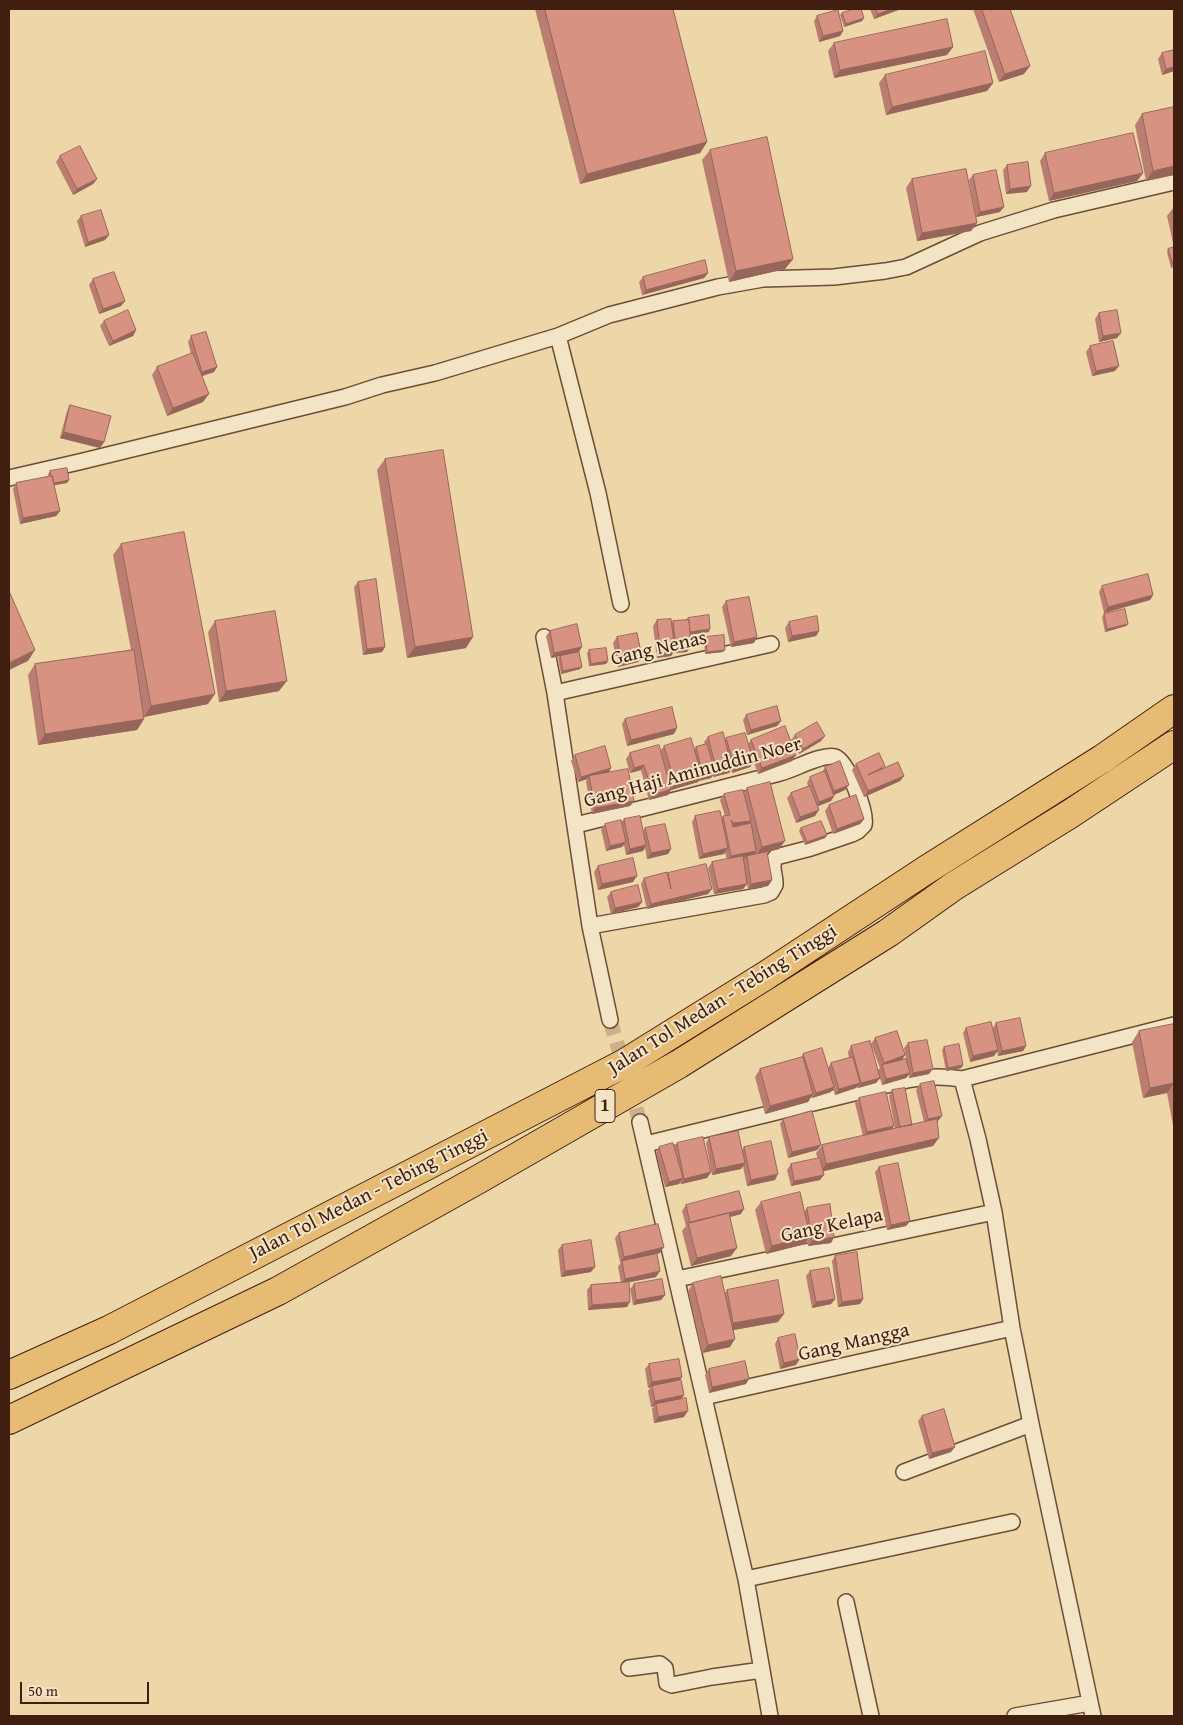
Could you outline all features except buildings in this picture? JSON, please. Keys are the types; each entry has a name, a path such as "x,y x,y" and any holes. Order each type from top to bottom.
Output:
{"highway":[{"name":"Jalan Tol Medan - Tebing Tinggi","path":"9,1375 108,1330 625,1063 765,976 926,870 1102,758 1174,709"},
{"name":"1","path":"9,1420 278,1291 679,1064 888,933 954,886 1070,814 1174,745"}],"street":[{"path":"9,478 326,401 382,385 435,374 558,336 609,316 718,287 763,278 834,276 906,267 980,233 1054,210 1174,182"},
{"path":"558,336 598,493 621,604"},
{"path":"544,637 555,693 590,926 610,1020"},
{"name":"Gang Nenas","path":"555,693 771,644"},
{"name":"Gang Haji Aminuddin Noer","path":"576,825 783,772 821,759 835,757 848,771 864,814 864,825 858,831 811,848 776,857 773,860 772,867 775,886 768,894 590,926"},
{"path":"646,1144 926,1076 962,1079 1174,1025"},
{"path":"962,1079 978,1139 994,1212 1012,1328 1091,1710 1015,1716"},
{"path":"640,1122 746,1579 770,1716"},
{"name":"Gang Kelapa","path":"677,1279 994,1212"},
{"name":"Gang Mangga","path":"704,1397 1012,1328"},
{"path":"904,1472 1031,1424"},
{"path":"746,1579 1012,1522"},
{"path":"846,1602 871,1716"},
{"path":"629,1668 660,1664 665,1668 667,1683 672,1686 712,1677 762,1670"}],"tunnel":[{"path":"610,1020 640,1122"}]}
